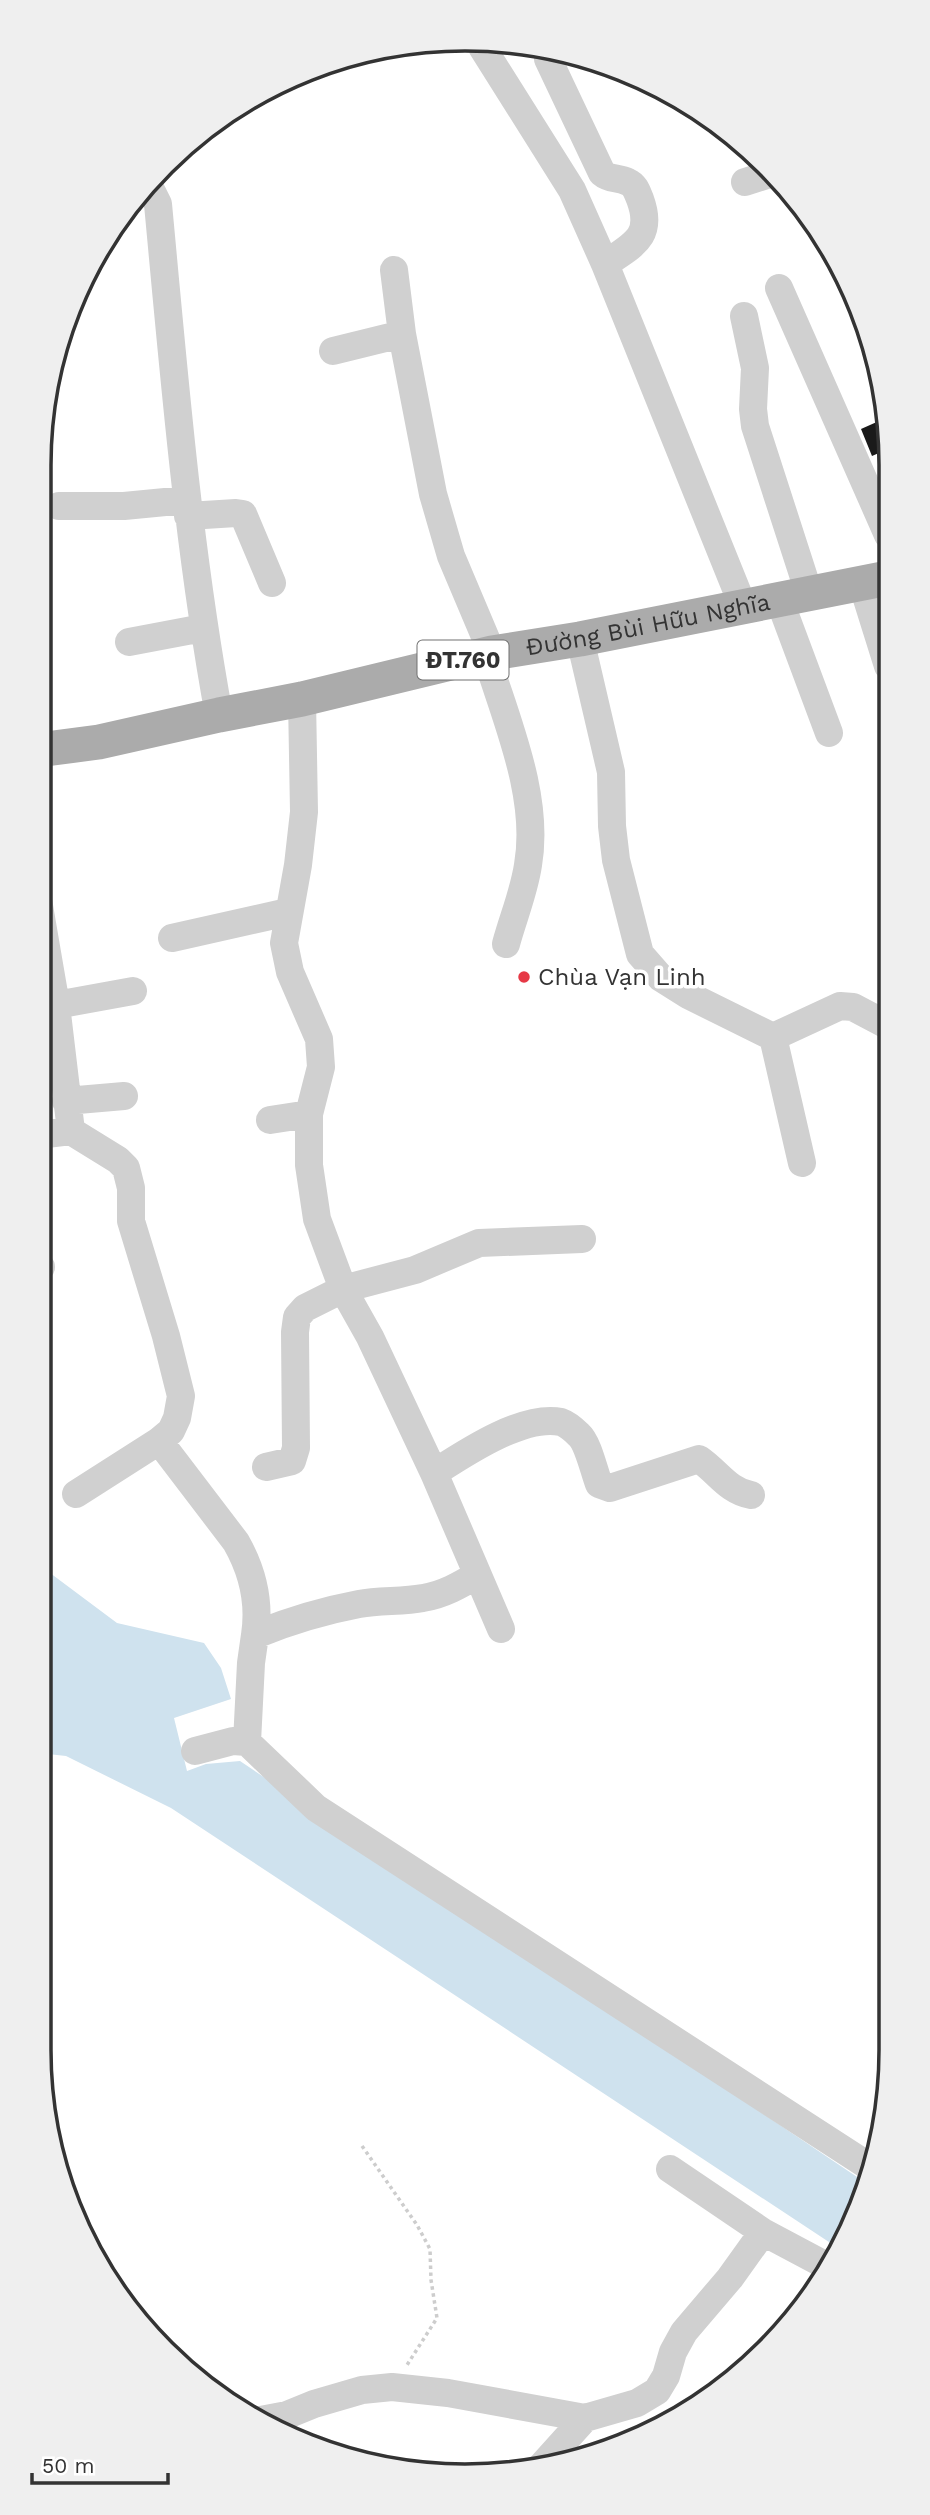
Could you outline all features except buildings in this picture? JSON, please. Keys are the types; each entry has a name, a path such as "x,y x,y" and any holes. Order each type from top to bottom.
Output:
{"main road":[{"name":"Đường Bùi Hữu Nghĩa","path":"51,748 99,742 302,699 489,654 580,639 875,580"}],"street":[{"path":"485,52 572,190 605,264 743,606"},
{"path":"548,60 602,173 609,179 628,181 636,188 646,214 645,231 636,243 605,264"},
{"path":"745,182 762,177"},
{"path":"153,193 158,204 187,508 203,628 219,715"},
{"path":"394,270 402,334 433,494 451,556 489,654 527,787 530,835 528,866 506,944"},
{"path":"779,288 879,515"},
{"path":"744,316 755,368 755,426 829,733"},
{"path":"333,351 402,334"},
{"path":"59,506 187,508 243,514 272,583"},
{"path":"875,580 879,606"},
{"path":"129,642 203,628"},
{"path":"580,639 611,772 616,860 640,954 661,978 688,995 773,1037"},
{"path":"302,699 304,812 284,943 289,972 319,1039 321,1067 309,1114 309,1165 317,1219 343,1289 370,1338 434,1473 501,1629"},
{"path":"172,938 288,912"},
{"path":"51,976 71,1131"},
{"path":"56,1005 133,991"},
{"path":"773,1037 840,1006 853,1007 879,1021"},
{"path":"773,1037 802,1163"},
{"path":"66,1101 124,1096"},
{"path":"270,1121 309,1114"},
{"path":"51,1133 71,1131 118,1160 126,1168 131,1188 131,1221 181,1396 177,1418 171,1431 76,1493"},
{"path":"266,1467 292,1461 296,1448 295,1332 297,1317 305,1308 343,1289 415,1270 479,1243 582,1239"},
{"path":"434,1473 467,1452 517,1428 544,1422 564,1422 581,1437 599,1484 610,1488 699,1459 736,1493 751,1495"},
{"path":"159,1441 246,1559 258,1614 251,1663 247,1742"},
{"path":"255,1635 295,1619 362,1603 424,1598 453,1589 477,1575"},
{"path":"195,1751 233,1741 247,1742 316,1808 863,2163"},
{"path":"670,2169 758,2240 820,2263"},
{"path":"295,2426 314,2404 362,2390 392,2388 448,2393 585,2418 637,2403 657,2391 684,2332 758,2240"},
{"path":"552,2455 585,2418"}],"path":[{"path":"362,2146 417,2225 430,2249 437,2318 392,2388"}],"water":[{"path":"51,1574 117,1623 204,1643 221,1668 231,1699 174,1718 187,1771 206,1764 240,1761 859,2178 848,2209 831,2244 171,1808 66,1756 51,1754"}],"place":[{"name":"Chùa Vạn Linh","path":"524,977"}]}
